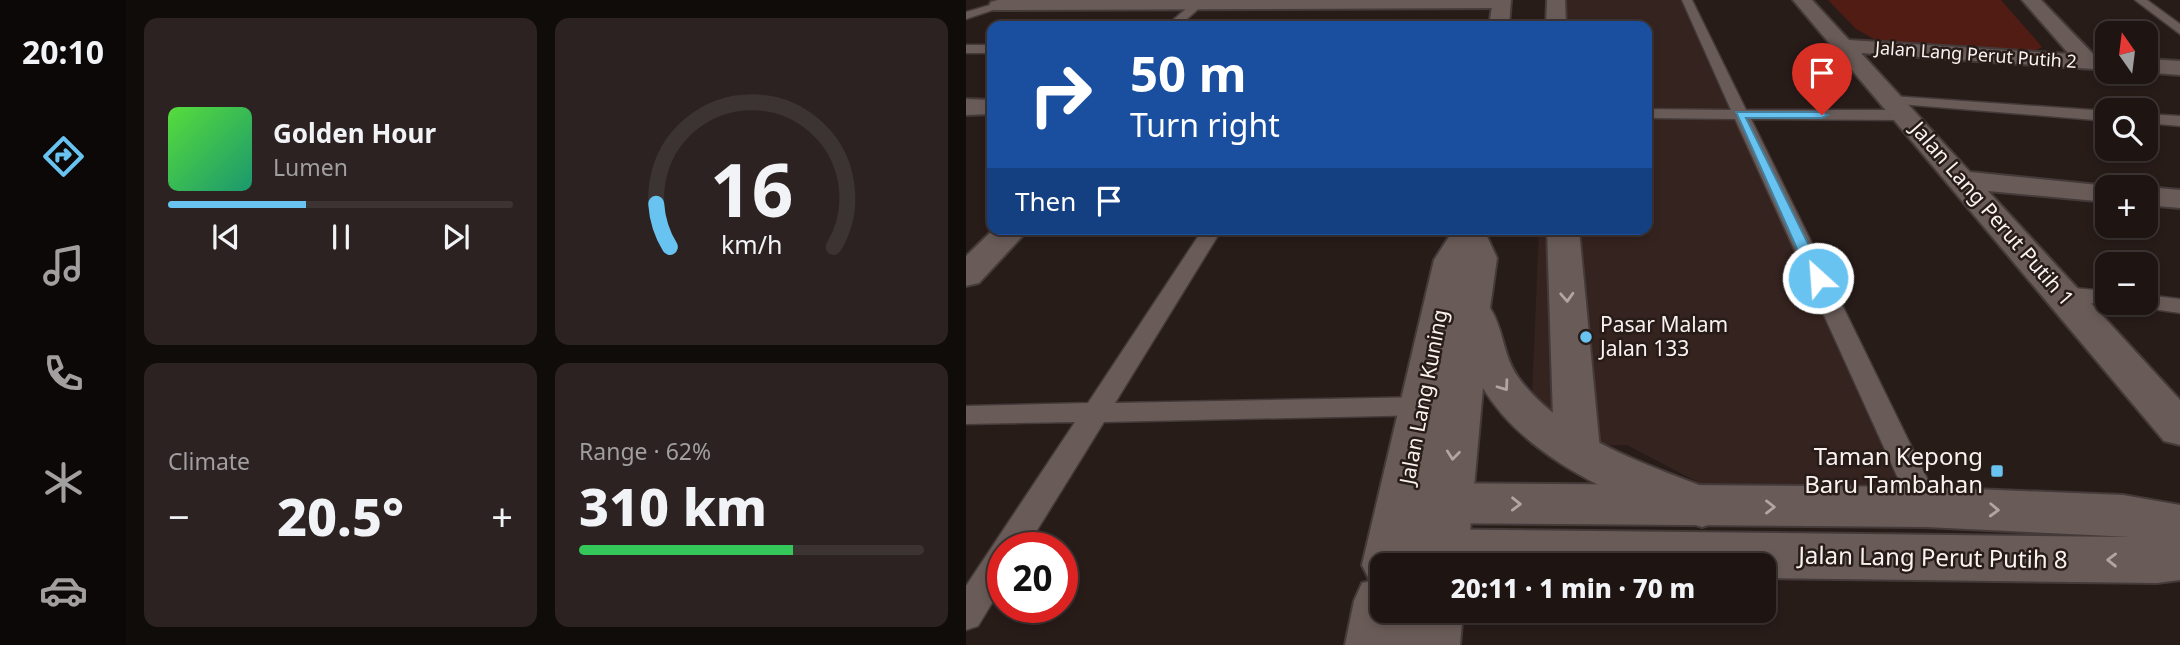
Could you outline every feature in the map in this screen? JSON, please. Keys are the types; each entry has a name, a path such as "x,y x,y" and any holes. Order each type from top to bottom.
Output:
{"street":[{"path":"1556,0 1556,21"},
{"name":"Jalan Lang Perut Putih 1","path":"1802,0 2180,429"},
{"path":"2031,0 2095,59"},
{"path":"998,6 1502,1 1500,21"},
{"name":"Jalan Lang Perut Putih 2","path":"1845,46 2095,62"},
{"path":"2158,67 2180,68"},
{"path":"966,107 987,107"},
{"path":"1962,180 2095,192"},
{"path":"2158,197 2180,199"},
{"path":"966,275 1007,235"},
{"name":"Jalan Lang Kuning","path":"1374,645 1414,549 1440,406 1451,260 1468,235"},
{"name":"Jalan Lang Kuning","path":"1440,406 1472,300 1480,258 1472,235"},
{"path":"1563,235 1577,450"},
{"path":"1472,300 1487,362 1509,393 1577,450 1633,479 1702,507"},
{"path":"1414,549 1702,507 1926,507 2123,515 2180,526"},
{"name":"Jalan Lang Perut Putih 8","path":"1414,549 2157,560 2180,557"},
{"path":"1431,645 1434,623"}],"lane":[{"path":"966,16 1018,0"},
{"path":"1687,0 1926,507"},
{"path":"2140,0 2180,30"},
{"path":"1178,21 1198,4"},
{"path":"966,49 987,49"},
{"path":"1652,114 1739,115 1899,108 2095,116"},
{"path":"2158,120 2180,121"},
{"path":"1019,532 1209,235"},
{"path":"2062,293 2095,297"},
{"path":"2158,303 2180,306"},
{"path":"966,415 1440,406"},
{"path":"966,615 987,583"}],"shaded area":[{"path":"1549,0 1681,0 1899,484 1705,486 1627,445 1530,446 1539,235 1652,235 1652,21 1548,21"},
{"path":"1828,0 2001,0 2042,47 2031,53 1881,43 1856,29"}],"place":[{"name":"Pasar Malam Jalan 133","path":"1586,337"},
{"name":"Taman Kepong Baru Tambahan","path":"1997,471"}],"route":[{"path":"1818,278 1739,115 1822,115"}]}
